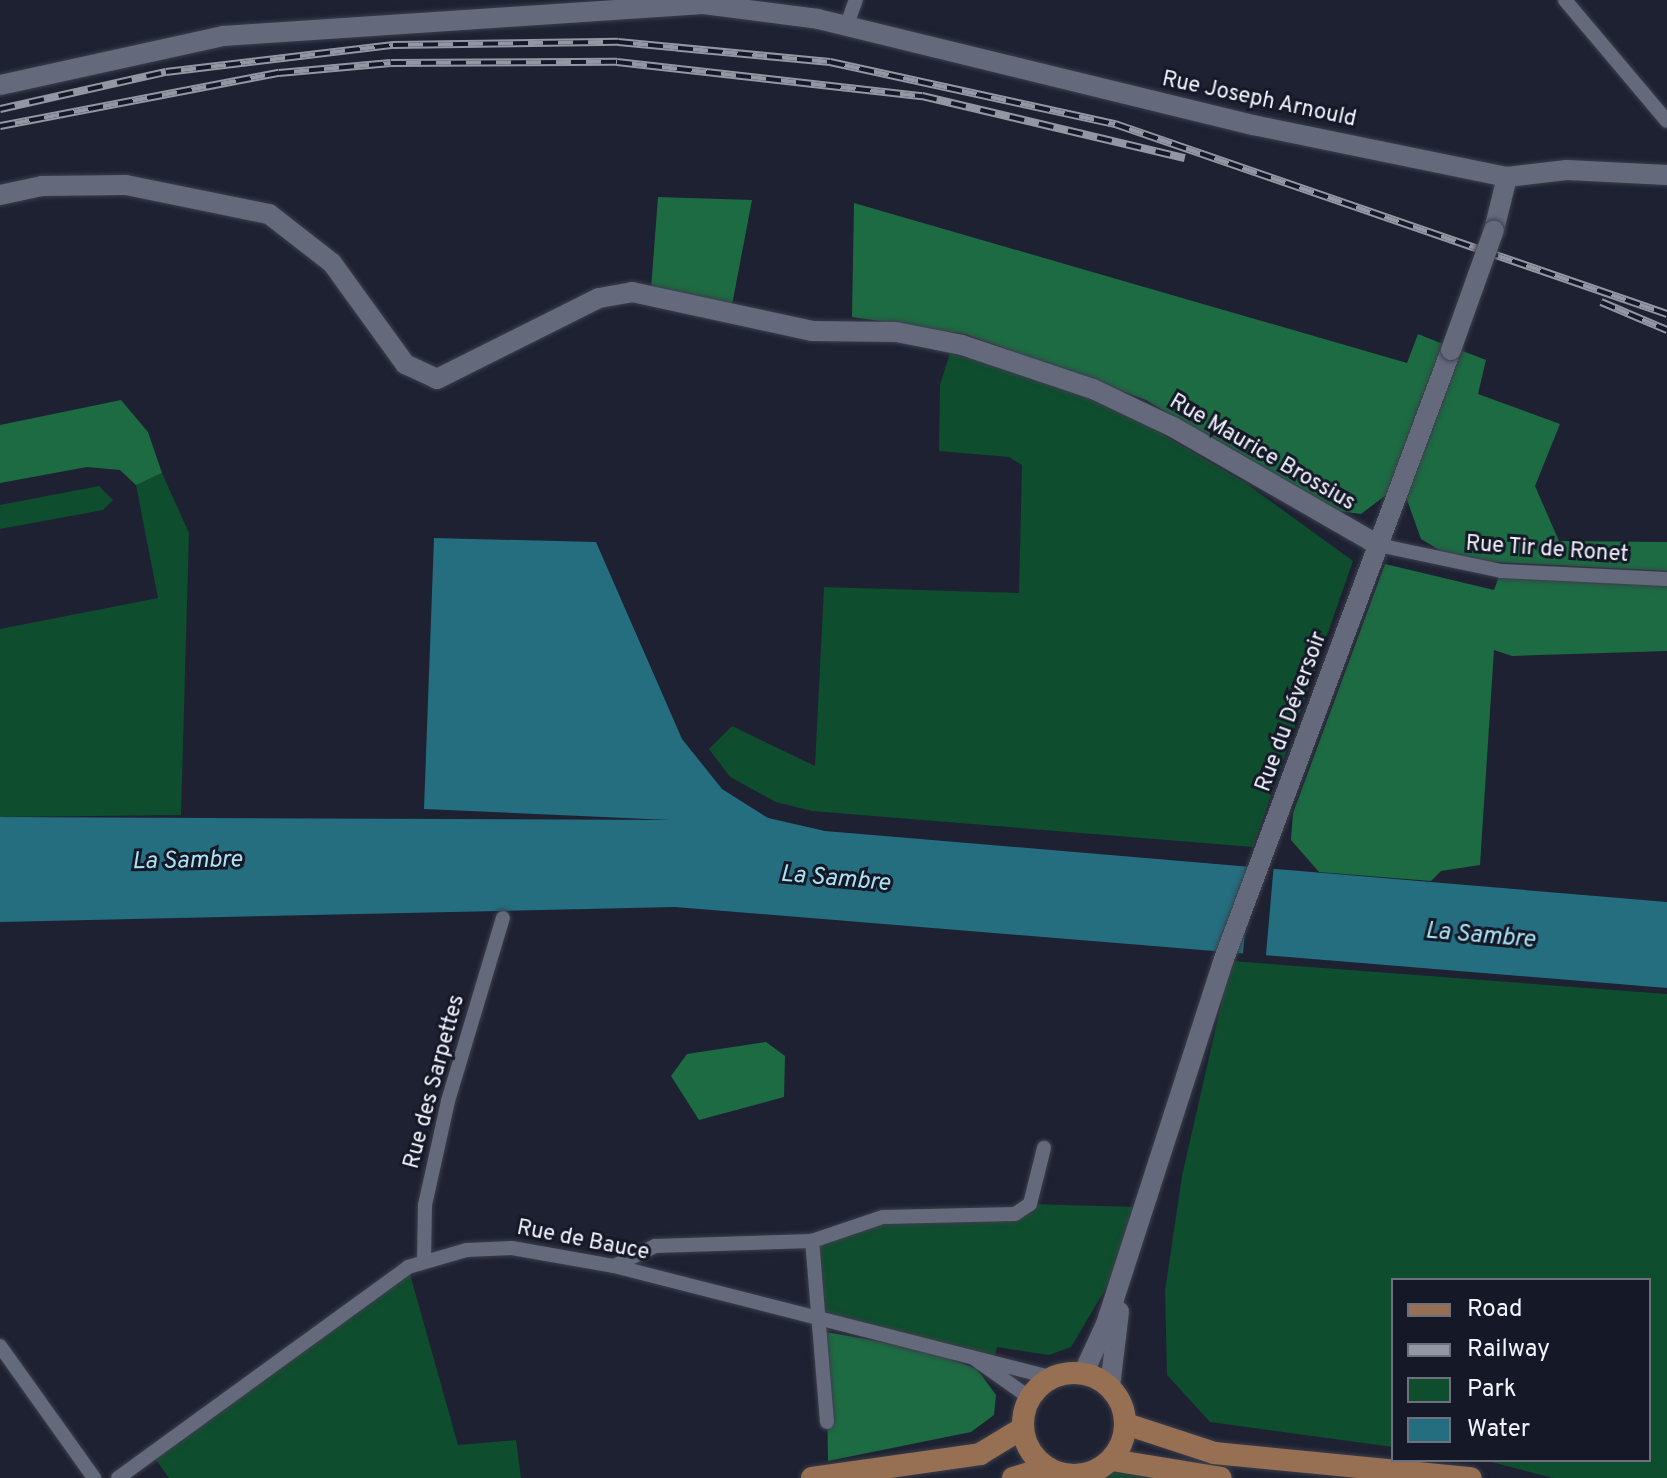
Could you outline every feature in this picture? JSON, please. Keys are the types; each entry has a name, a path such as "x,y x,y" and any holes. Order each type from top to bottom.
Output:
{"main road":[{"path":"1046,1468 1023,1428 1030,1398 1052,1378 1083,1374 1110,1387 1126,1424 1112,1460"},
{"path":"1126,1424 1214,1453 1471,1478"},
{"path":"823,1477 980,1454 1023,1428"},
{"path":"1013,1478 1046,1468 1080,1476 1112,1460 1221,1478"}],"street":[{"path":"846,27 856,0"},
{"path":"1565,0 1667,121"},
{"name":"Rue Joseph Arnould","path":"0,85 223,36 634,5 751,8 846,27 1253,125 1507,177 1567,170 1667,175"},
{"name":"Rue du Déversoir","path":"1083,1374 1126,1266 1218,980 1494,230 1507,177"},
{"name":"Rue Maurice Brossius","path":"0,195 42,186 126,185 269,214 332,263 405,364 437,379 599,298 632,292 812,331 896,332 1016,360 1093,389 1197,440 1316,516 1378,545"},
{"name":"Rue Tir de Ronet","path":"1378,545 1501,571 1667,579"},
{"name":"Rue des Sarpettes","path":"424,1260 425,1205 448,1101 503,918"},
{"path":"614,1266 655,1246 812,1241 883,1217 1015,1214 1030,1204 1044,1148"},
{"path":"812,1241 827,1422"},
{"name":"Rue de Bauce","path":"118,1478 424,1260 512,1248 614,1266 958,1351 1052,1378"},
{"name":"Rue du Déversoir","path":"1110,1387 1126,1266"},
{"path":"0,1346 94,1478"},
{"name":"Rue de Bauce","path":"958,1351 1004,1374 1030,1398"}],"green space":[{"path":"658,197 752,200 732,305 651,289"},
{"path":"854,203 1407,363 1418,334 1443,344 1390,492 1361,514 1323,509 1146,400 965,334 852,317"},
{"path":"1460,350 1486,360 1478,394 1560,424 1535,486 1559,541 1667,542 1667,571 1456,560 1421,539 1406,497"},
{"path":"950,353 1055,383 1148,426 1244,482 1353,561 1253,847 812,811 776,802 730,777 709,749 732,726 815,766 824,587 1019,593 1022,465 1009,457 939,451 940,385"},
{"path":"121,400 148,432 162,473 136,485 120,470 87,467 0,483 0,425"},
{"path":"162,473 189,533 181,815 0,817 0,629 158,598 136,485"},
{"path":"99,486 113,500 103,510 0,529 0,505"},
{"path":"1385,564 1494,590 1501,571 1667,579 1667,651 1512,656 1494,650 1480,865 1441,871 1431,881 1319,872 1291,840 1293,813"},
{"path":"1231,961 1667,994 1667,1478 1553,1478 1492,1462 1651,1462 1651,1278 1391,1278 1391,1447 1210,1422 1167,1375 1165,1291 1182,1176"},
{"path":"766,1042 785,1056 784,1097 699,1120 671,1076 687,1054"},
{"path":"1030,1204 1136,1207 1112,1278 1071,1347 1049,1355 997,1347 994,1358 819,1318 812,1241 883,1217 991,1214"},
{"path":"408,1267 458,1445 516,1440 521,1478 169,1478 151,1453"},
{"path":"826,1332 927,1350 977,1369 996,1395 994,1415 971,1432 828,1461"},
{"path":"1112,1460 1225,1478 1028,1478 1046,1468 1080,1476"}],"water":[{"name":"La Sambre","path":"434,538 596,542 682,739 722,789 768,818 825,831 1667,902 1667,988 675,907 0,922 0,817 670,820 424,809"}],"pier":[{"path":"1251,862 1274,864 1265,963 1242,961"}],"railway":[{"path":"0,109 166,72 393,45 618,42 830,62 1115,124 1667,314"},
{"path":"0,126 279,73 391,63 617,62 922,96 1185,158"},
{"path":"1601,302 1667,330"}]}
